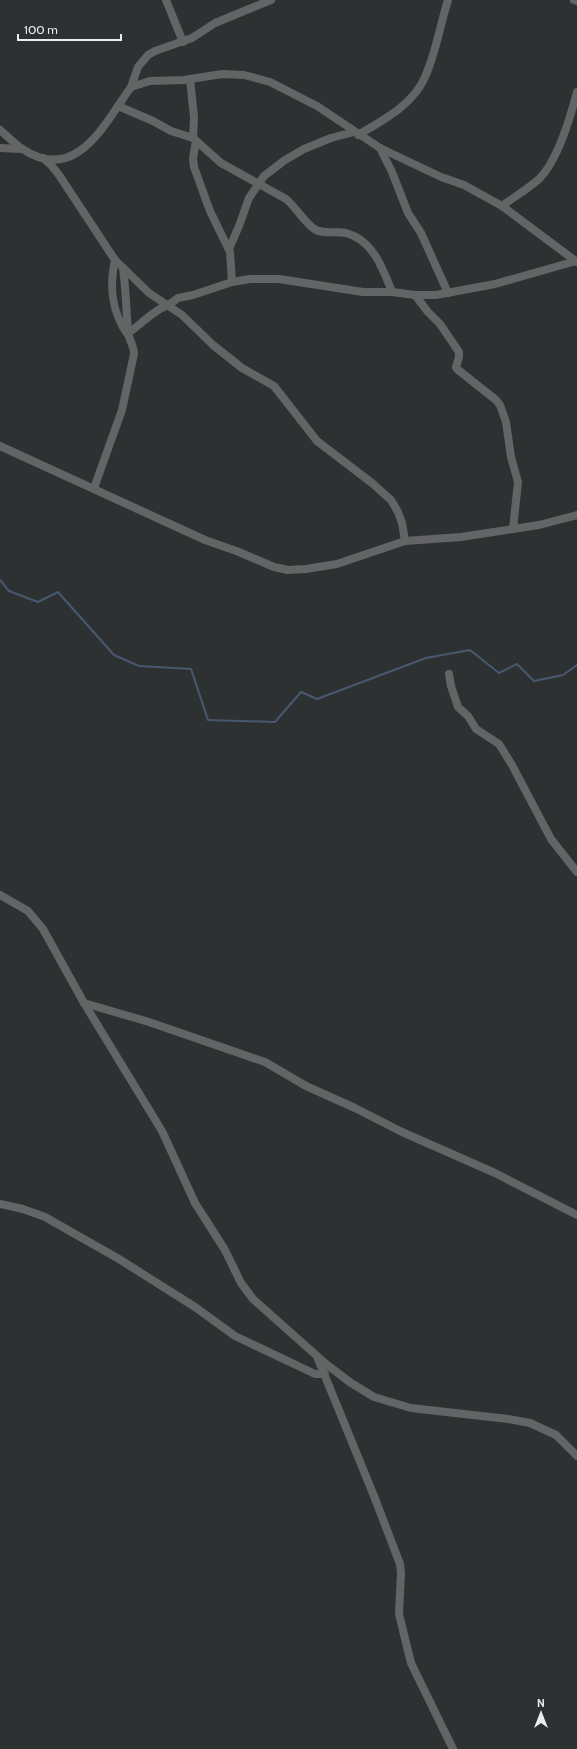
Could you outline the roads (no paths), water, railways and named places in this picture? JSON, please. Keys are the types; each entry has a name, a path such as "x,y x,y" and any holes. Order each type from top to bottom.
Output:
{"street":[{"path":"166,0 183,42"},
{"path":"43,158 66,157 77,154 92,142 102,130 131,87 138,67 148,55 155,51 183,42 215,23 271,0"},
{"path":"229,249 240,226 248,200 258,184 269,172 294,155 323,141 356,133 398,110 407,102 424,78 448,0"},
{"path":"131,87 150,81 190,79 230,74 244,74 260,78 304,99 380,148 441,177 464,185 502,206 577,261"},
{"path":"190,79 194,122 193,158 210,211 231,255 232,282"},
{"path":"502,206 534,183 546,170 562,140 577,92"},
{"path":"118,106 171,131 194,139 221,162 286,199 295,206 309,224 317,231 347,234 363,242 371,250 382,266 392,292"},
{"path":"0,130 22,149 43,158 51,165 115,260 149,293 166,306 182,315 213,345 236,363 274,386 317,441 384,493 398,512 402,523 405,541"},
{"path":"0,148 22,149"},
{"path":"380,148 392,172 408,213 421,233 448,293"},
{"path":"94,488 122,410 134,354 134,348 121,324 114,303 112,278 115,260"},
{"path":"128,335 142,324 153,312 178,298 202,293 232,282 250,279 279,279 350,291 392,292 415,295 448,293 495,284 577,261"},
{"path":"123,268 127,298 128,335"},
{"path":"415,295 428,312 440,324 459,352 456,367 457,369 491,395 500,405 506,422 511,458 518,482 513,530"},
{"path":"0,446 205,540 279,568 306,569 338,564 405,541 513,530 577,515"},
{"path":"449,674 451,686 458,707 468,716 476,729 499,744 519,777 551,839 577,872"},
{"path":"0,895 21,906 35,917 84,1003 162,1131 192,1197 225,1250 241,1283 262,1307 326,1364 351,1383 374,1397 411,1408 508,1419 530,1423 556,1436 577,1456"},
{"path":"84,1003 145,1020 264,1062 306,1086 351,1106 402,1132 495,1173 577,1214"},
{"path":"0,1204 23,1209 45,1217 119,1259 195,1308 235,1336 315,1374 325,1374"},
{"path":"315,1353 325,1374 400,1564 399,1614 411,1663 453,1749"}],"waterway":[{"path":"0,580 9,591 38,602 58,592 114,655 139,666 191,669 208,720 275,722 301,692 317,699 426,658 470,650 499,673 517,664 534,681 563,675 577,665"}]}
